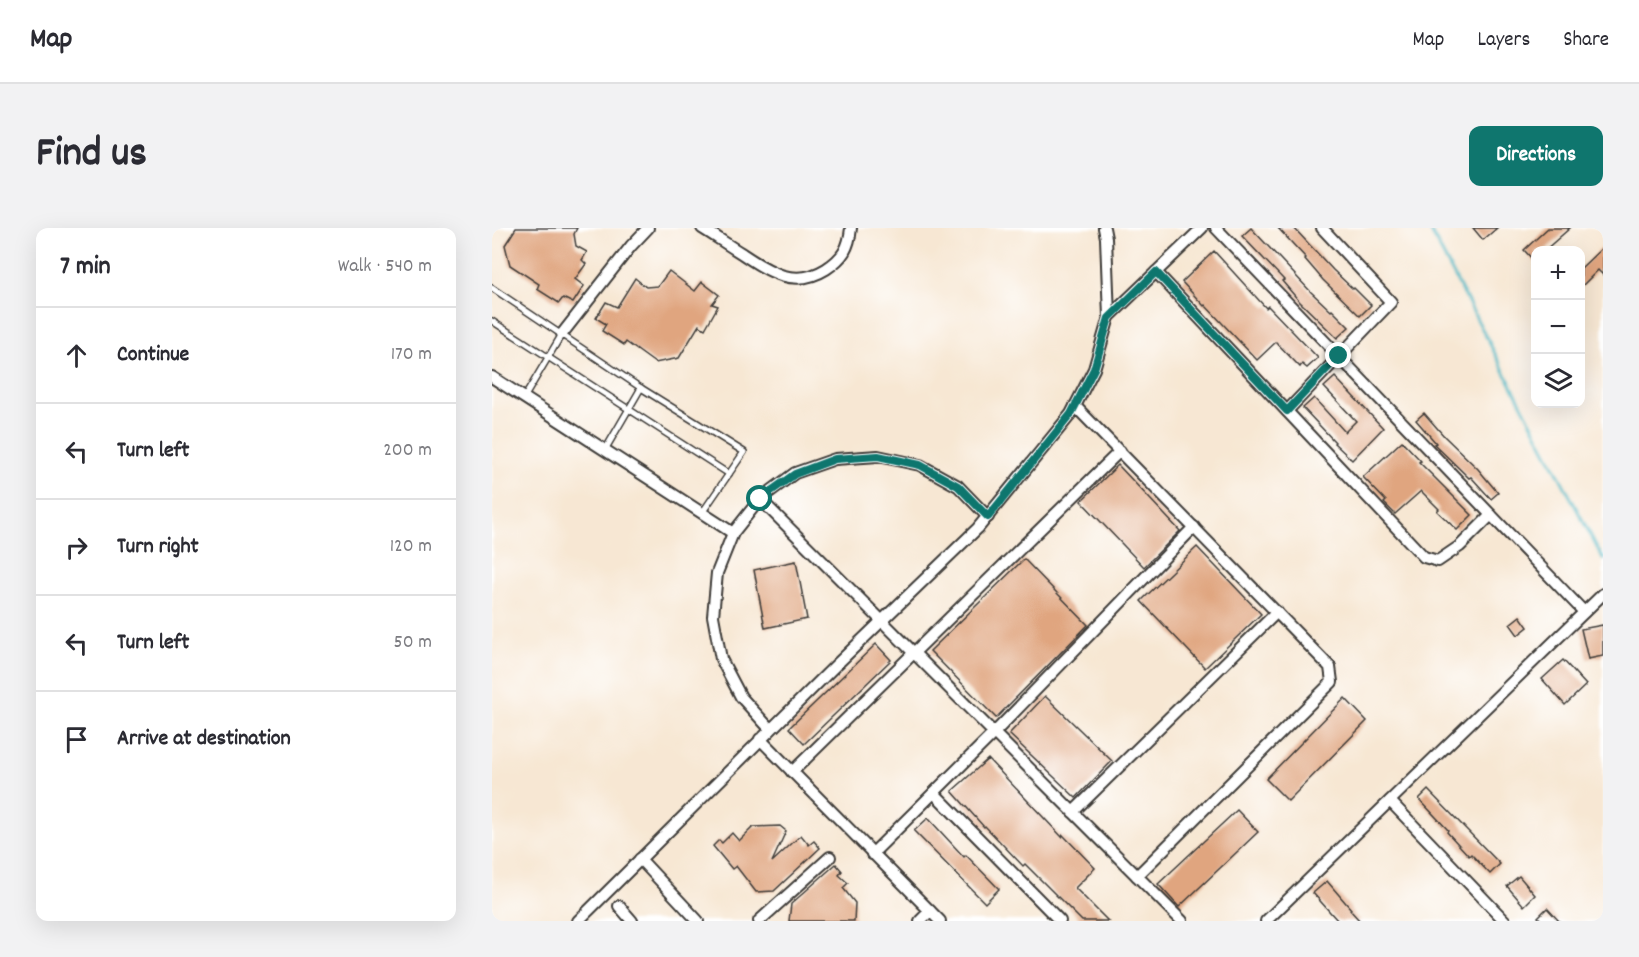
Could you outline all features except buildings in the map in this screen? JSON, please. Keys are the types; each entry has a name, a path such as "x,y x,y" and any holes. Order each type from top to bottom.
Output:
{"street":[{"path":"562,334 631,246 648,228"},
{"path":"702,228 768,271 787,278 817,275 837,262 849,244 851,228"},
{"path":"578,921 770,729 988,517 1071,414 1094,369 1109,318 1104,228"},
{"path":"1109,318 1202,228"},
{"path":"1216,228 1584,612"},
{"path":"1287,411 1391,302 1322,228"},
{"path":"1156,272 1424,557 1438,561 1460,546 1491,515"},
{"path":"492,377 733,533"},
{"path":"1075,406 1330,667 1332,682 1137,876"},
{"path":"792,772 1120,451"},
{"path":"770,729 741,698 721,659 713,616 717,573 733,533 760,499 795,474 825,462 835,459 878,456 920,465 958,486 988,517"},
{"path":"760,499 1182,921"},
{"path":"872,854 994,733 1194,527"},
{"path":"1266,921 1603,594"},
{"path":"1073,812 1277,612"},
{"path":"760,739 940,921"},
{"path":"934,793 1060,921"},
{"path":"1390,801 1505,921"},
{"path":"759,921 830,857"},
{"path":"640,859 698,921"},
{"path":"619,906 632,921"},
{"path":"920,921 930,911"}],"lane":[{"path":"492,288 641,388 744,452 702,513"},
{"path":"492,321 729,474"},
{"path":"524,398 562,334"},
{"path":"605,450 641,388"}],"waterway":[{"path":"1429,228 1603,559"}],"route":[{"path":"760,499 795,474 835,459 878,456 920,465 958,486 988,517 1071,414 1094,369 1109,318 1156,272 1287,411 1339,356"}]}
